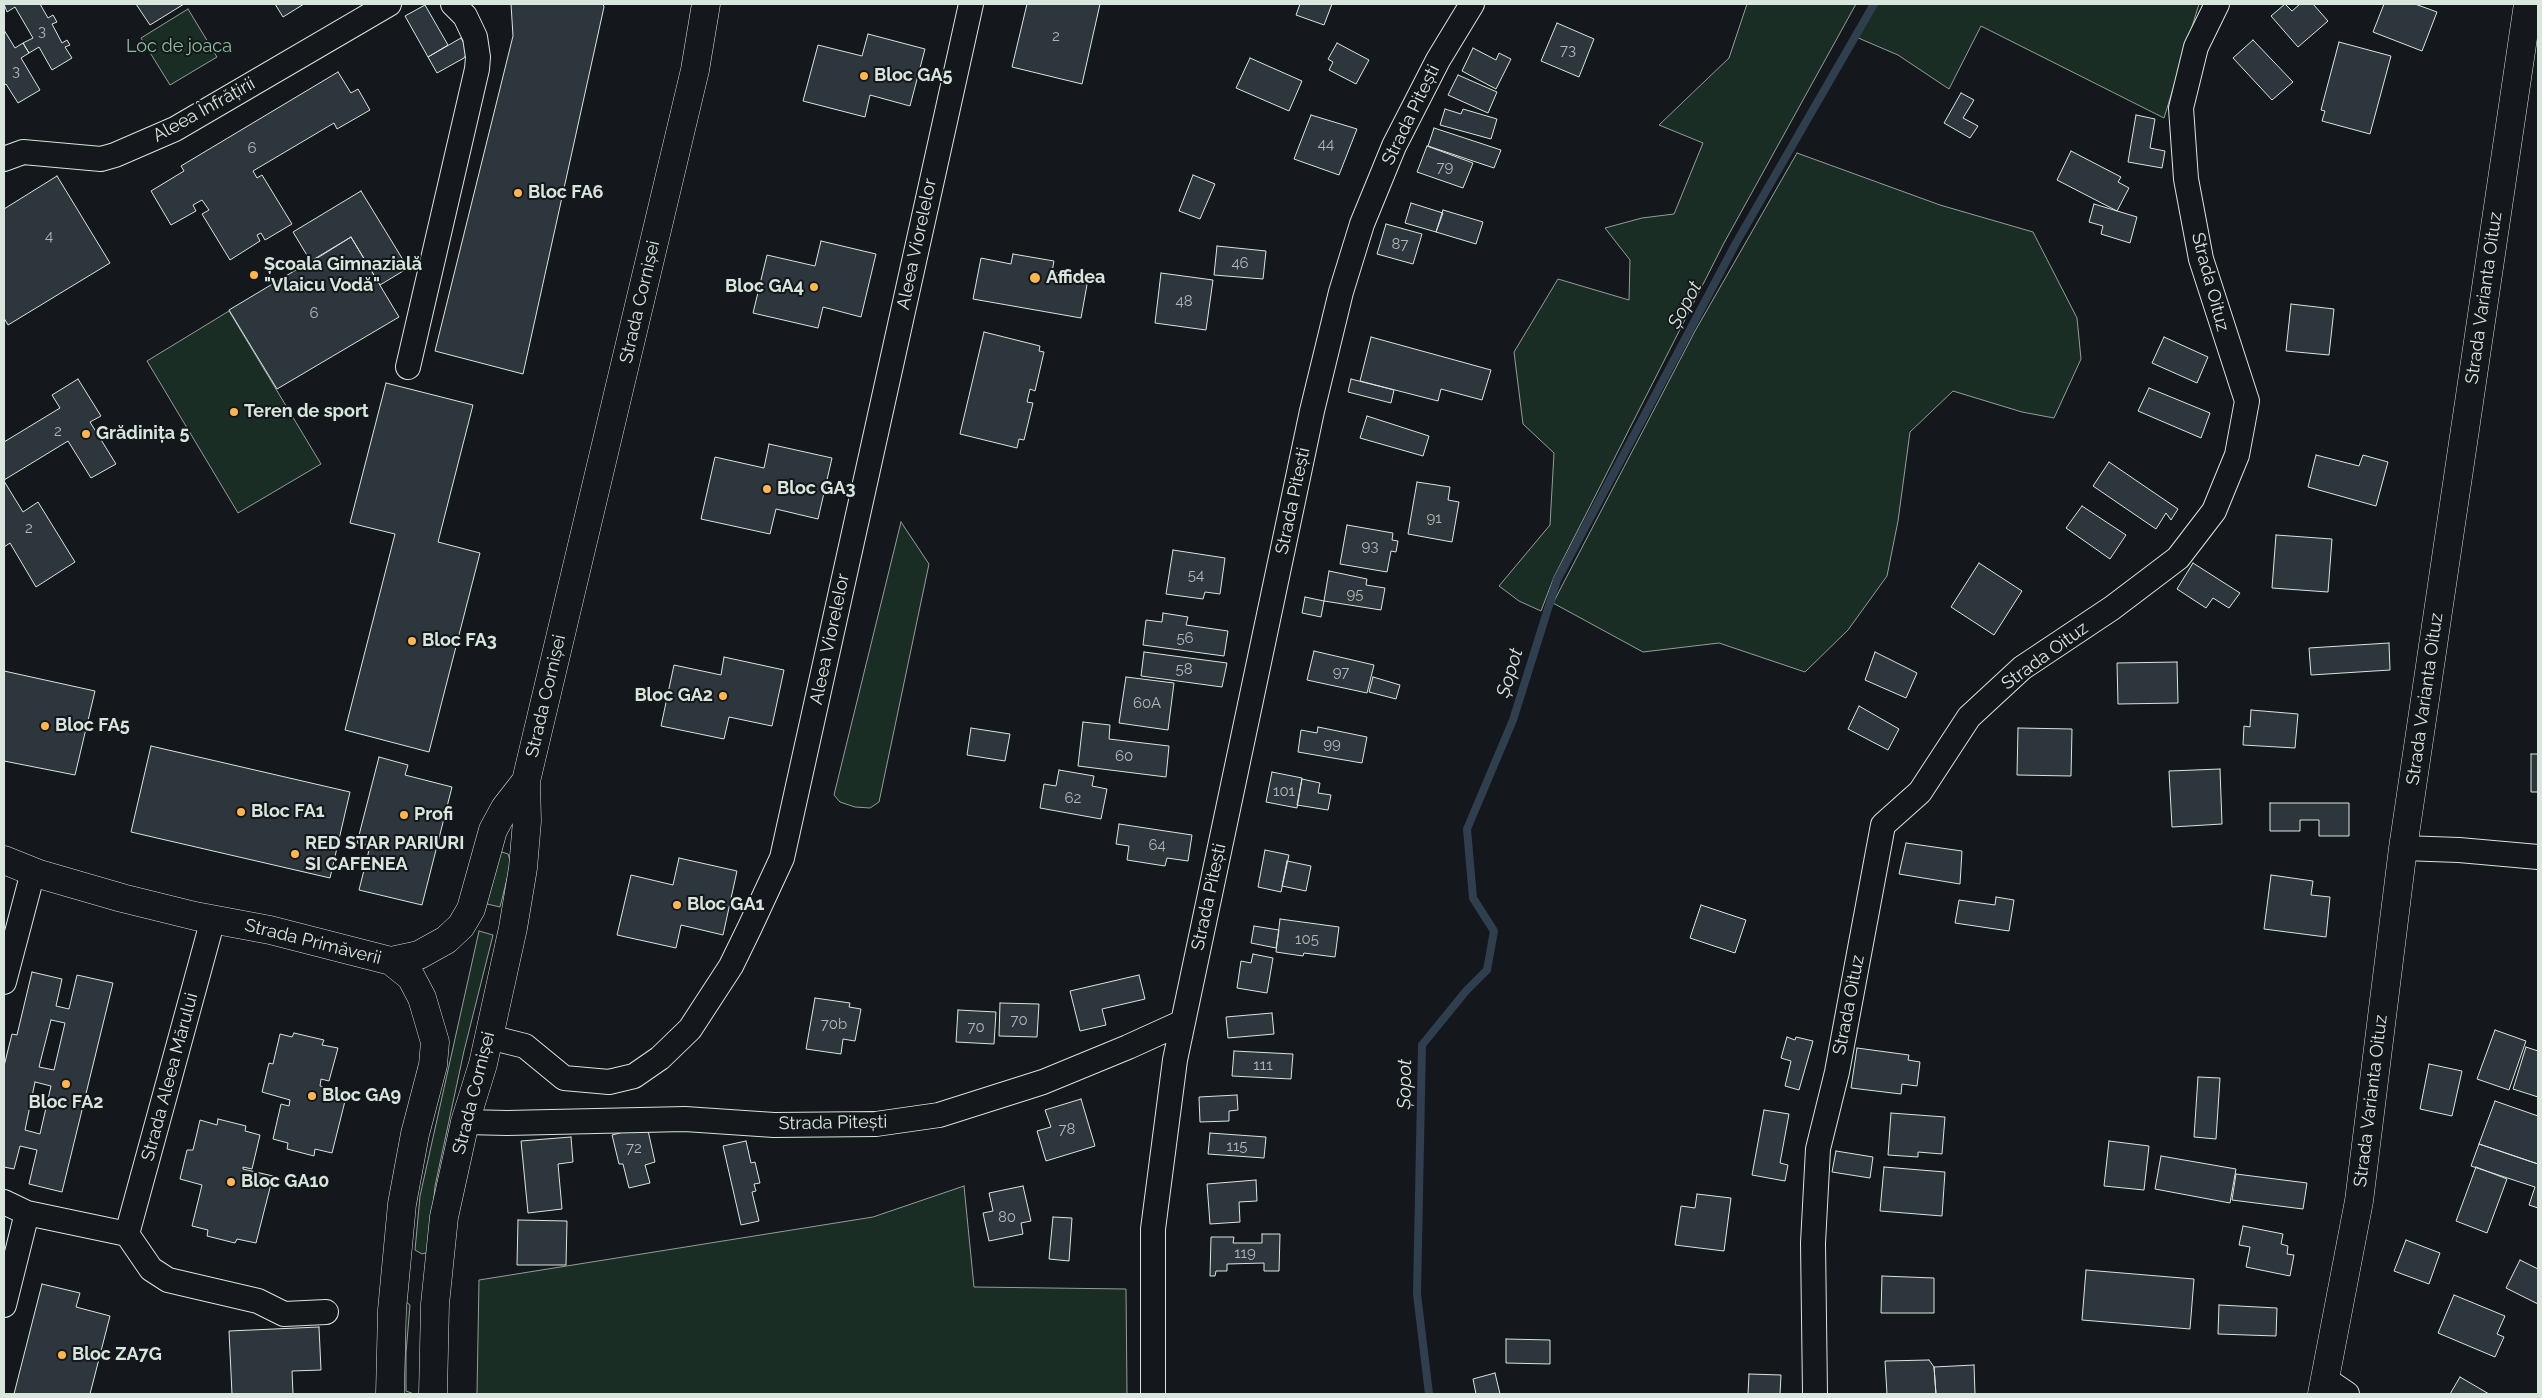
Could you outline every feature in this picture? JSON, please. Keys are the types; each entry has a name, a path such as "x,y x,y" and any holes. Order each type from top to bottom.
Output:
{"street":[{"name":"Aleea Înfrățirii","path":"4,159 23,152 101,159 115,155 175,129 389,4"},
{"path":"408,367 478,57 475,37 465,16 453,4"},
{"name":"Strada Cornișei","path":"433,1394 435,1304 444,1217 465,1122 489,1037 513,928 523,868 527,821 526,781 695,70 706,4"},
{"name":"Aleea Viorelelor","path":"489,1037 525,1046 543,1058 564,1078 609,1082 634,1076 660,1058 690,1029 731,966 750,927 782,858 971,4"},
{"name":"Strada Pitești","path":"1153,1394 1153,1229 1175,1060 1310,421 1341,292 1362,224 1394,146 1438,60 1472,4"},
{"name":"Strada Oituz","path":"1815,1394 1813,1243 1818,1149 1836,1072 1883,825 1920,792 1969,716 2022,668 2112,608 2178,558 2214,511 2237,455 2247,401 2201,259 2186,179 2181,108 2196,47 2217,4"},
{"name":"Strada Varianta Oituz","path":"2323,1386 2359,1201 2403,848 2528,4"},
{"name":"Strada Primăverii","path":"4,860 33,872 122,898 270,930 391,961 419,954 446,940 461,926 471,909 493,830 505,808 526,781"},
{"path":"2403,848 2459,850 2538,857"},
{"path":"4,982 33,872"},
{"name":"Strada Aleea Mărului","path":"127,1234 213,919"},
{"path":"390,1394 389,1368 402,1204 415,1134 433,1065 435,1042 422,998 411,978 391,961"},
{"name":"Strada Pitești","path":"465,1122 507,1123 685,1119 774,1125 876,1124 939,1115 1043,1082 1183,1022"},
{"path":"4,1202 27,1213 127,1234 151,1269 168,1280 258,1301 284,1314 326,1312"},
{"path":"4,1305 27,1213"},
{"path":"396,1267 438,1274"},
{"path":"2323,1386 2347,1394"}],"green space":[{"path":"1747,4 1856,4 1724,243 1554,577 1541,611 1519,601 1499,586 1550,525 1554,453 1523,424 1514,352 1558,279 1629,300 1630,260 1605,228 1642,218 1674,214 1703,143 1659,125 1729,58"},
{"path":"1870,4 2199,4 2164,118 1981,26 1949,89 1898,55 1856,37"},
{"name":"Loc de joaca","path":"188,9 217,57 170,85 141,38"},
{"path":"1797,153 1940,205 2033,232 2077,318 2081,359 2054,418 2022,412 1953,391 1910,432 1898,521 1887,576 1848,630 1805,672 1719,643 1643,652 1553,603 1695,331"},
{"name":"Teren de sport","path":"229,311 321,464 238,513 147,361"},
{"path":"901,522 929,564 879,802 870,808 855,807 840,802 834,795"},
{"path":"499,851 508,854 511,863 500,907 483,903"},
{"path":"479,931 493,935 464,1051 435,1186 429,1252 422,1254 415,1250 420,1196"},
{"path":"964,1186 974,1287 1126,1289 1127,1394 477,1394 479,1280 873,1217"},
{"path":"405,1301 410,1305 406,1353 406,1391 414,1394 400,1394"}],"building":[{"path":"4,4 40,4 48,18 53,15 57,22 52,24 62,43 67,40 70,45 65,47 72,58 52,70 39,47 29,53 23,43 33,38 15,7 7,12"},
{"path":"136,4 184,4 150,25"},
{"path":"275,4 304,4 283,17"},
{"name":"Bloc FA6","path":"511,4 603,4 604,7 523,374 435,351 513,36"},
{"path":"1027,4 1100,4 1082,84 1012,67"},
{"path":"1300,4 1332,4 1324,25 1296,15"},
{"path":"2285,4 2292,11 2300,4 2313,4 2328,21 2298,47 2271,16"},
{"path":"2384,4 2415,4 2437,12 2422,51 2373,32"},
{"path":"425,5 448,45 428,57 405,16"},
{"path":"1557,23 1594,39 1579,77 1541,61"},
{"path":"4,30 15,48 23,43 29,53 21,58 40,90 18,103 6,84 4,85"},
{"name":"Bloc GA5","path":"868,34 925,49 910,106 870,95 865,117 803,101 818,45 862,56"},
{"path":"461,38 468,51 464,58 437,73 428,57"},
{"path":"2253,40 2293,82 2272,100 2233,58"},
{"path":"2339,42 2391,56 2370,134 2322,121 2325,111 2321,110"},
{"path":"1337,43 1369,60 1356,84 1329,70 1333,62 1328,59"},
{"path":"1473,48 1496,60 1499,53 1511,59 1496,89 1462,71"},
{"path":"1250,58 1302,81 1289,111 1236,88"},
{"name":"Școala Gimnazială \"Vlaicu Vodă\"","path":"338,72 351,93 358,89 370,110 337,129 334,123 253,171 257,178 262,175 292,224 265,240 261,233 257,235 260,241 230,260 202,214 209,210 202,200 193,205 196,211 171,225 151,191 184,171 181,166"},
{"path":"1458,75 1497,92 1488,113 1448,95"},
{"path":"1961,93 1974,100 1963,118 1978,126 1970,138 1944,123"},
{"path":"1445,109 1461,114 1463,109 1497,119 1491,139 1440,125"},
{"path":"1311,115 1357,129 1339,175 1294,159"},
{"path":"2136,115 2155,119 2150,148 2165,151 2162,168 2128,162"},
{"path":"1434,128 1501,150 1494,168 1428,146"},
{"path":"1427,146 1473,163 1463,188 1417,172"},
{"path":"2071,151 2121,177 2118,182 2129,188 2117,211 2057,180"},
{"path":"1193,175 1215,184 1200,219 1179,211"},
{"path":"57,176 110,263 8,325 4,318 4,209"},
{"path":"361,191 408,268 380,285 351,237 311,262 293,232"},
{"path":"1411,203 1443,213 1436,232 1405,223"},
{"path":"2094,204 2137,217 2130,243 2101,234 2103,226 2089,222"},
{"path":"1443,210 1483,222 1476,244 1436,232"},
{"path":"1386,224 1422,234 1413,264 1377,254"},
{"path":"351,237 399,317 277,389 229,310"},
{"name":"Bloc GA4","path":"821,241 876,254 861,317 823,307 818,328 753,313 767,255 815,266"},
{"path":"1217,246 1266,251 1263,279 1214,275"},
{"path":"1013,254 1054,261 1052,272 1088,279 1081,318 973,299 981,258 1011,264"},
{"path":"1161,273 1213,280 1206,330 1155,323"},
{"path":"2291,304 2334,309 2329,355 2286,351"},
{"path":"984,332 1040,346 1039,351 1044,352 1035,391 1030,389 1027,402 1033,403 1024,440 1019,439 1017,448 960,434"},
{"path":"1371,337 1491,370 1482,400 1441,389 1438,401 1360,381"},
{"path":"2164,337 2208,357 2197,383 2152,363"},
{"path":"78,379 101,416 90,422 116,464 91,478 68,441 4,480 4,442 60,408 52,395"},
{"path":"1351,379 1394,390 1391,403 1348,392"},
{"name":"Bloc FA3","path":"386,383 473,405 438,542 480,553 429,752 345,730 395,534 350,523"},
{"path":"2149,388 2210,413 2201,438 2138,411"},
{"path":"1367,416 1429,436 1423,456 1360,438"},
{"name":"Bloc GA3","path":"769,444 832,458 818,519 776,509 770,534 701,519 715,457 764,468"},
{"path":"2316,455 2359,466 2363,455 2388,462 2376,506 2308,487"},
{"path":"2109,462 2178,509 2171,520 2166,513 2156,529 2093,486"},
{"path":"4,481 23,512 38,502 75,562 36,587 10,543 4,547"},
{"path":"1417,482 1450,487 1448,500 1459,502 1452,542 1408,534"},
{"path":"2082,506 2126,535 2110,559 2066,528"},
{"path":"1347,525 1393,533 1392,540 1398,541 1396,552 1391,551 1387,572 1340,564"},
{"path":"2276,535 2332,539 2328,592 2272,588"},
{"path":"1173,550 1225,558 1220,594 1205,592 1203,599 1166,594"},
{"path":"1979,563 2022,591 1994,635 1951,607"},
{"path":"2193,563 2240,593 2229,608 2213,598 2206,608 2177,589"},
{"path":"1329,571 1367,579 1366,585 1385,588 1381,610 1324,601"},
{"path":"1305,597 1324,601 1321,617 1302,613"},
{"path":"1163,613 1188,617 1186,625 1228,631 1224,656 1143,645 1146,620 1162,622"},
{"path":"2389,643 2390,670 2311,675 2309,648"},
{"path":"1314,651 1374,665 1367,693 1307,680"},
{"path":"1144,652 1227,663 1222,687 1141,676"},
{"path":"1875,652 1917,673 1906,698 1865,680"},
{"name":"Bloc GA2","path":"724,657 784,670 772,726 729,717 724,739 661,726 674,665 721,675"},
{"path":"2177,662 2178,703 2118,704 2117,663"},
{"name":"Bloc FA5","path":"4,671 95,691 75,775 4,761"},
{"path":"1126,677 1174,683 1168,730 1119,723"},
{"path":"1373,677 1400,685 1396,699 1369,692"},
{"path":"1859,706 1899,729 1888,750 1848,729"},
{"path":"2251,710 2298,714 2295,748 2243,745 2244,726 2250,727"},
{"path":"1083,722 1110,725 1109,739 1169,746 1166,777 1078,766"},
{"path":"1318,727 1367,737 1362,763 1298,752 1301,730 1317,733"},
{"path":"971,728 1010,734 1005,761 967,755"},
{"path":"2018,728 2072,729 2071,776 2017,775"},
{"name":"Bloc FA1","path":"151,746 350,792 330,878 131,832"},
{"path":"2531,754 2538,754 2538,792 2531,792"},
{"name":"Profi","path":"379,757 408,765 405,775 452,787 422,905 359,890 370,846 357,843"},
{"path":"2220,769 2222,824 2172,827 2169,771"},
{"path":"1059,770 1094,776 1092,786 1107,789 1101,819 1040,808 1044,784 1056,786"},
{"path":"1272,772 1302,778 1297,808 1266,802"},
{"path":"1302,779 1320,783 1318,793 1331,795 1328,810 1297,805"},
{"path":"2270,803 2349,803 2349,836 2319,836 2319,820 2300,820 2300,831 2270,831"},
{"path":"1119,824 1192,835 1188,861 1167,858 1165,866 1127,860 1129,846 1116,844"},
{"path":"1906,843 1962,851 1960,884 1899,874"},
{"path":"1265,850 1289,855 1281,892 1258,887"},
{"name":"Bloc GA1","path":"679,858 737,871 723,935 681,925 676,948 617,935 631,875 673,885"},
{"path":"1287,861 1311,866 1306,891 1282,886"},
{"path":"2271,875 2313,881 2311,895 2330,897 2326,937 2264,929"},
{"path":"1996,897 2014,900 2009,931 1955,923 1959,900 1995,905"},
{"path":"1701,905 1746,920 1735,953 1690,938"},
{"path":"1280,919 1339,927 1335,957 1304,953 1303,956 1276,952"},
{"path":"1254,926 1279,930 1276,948 1251,943"},
{"path":"1253,954 1273,958 1267,993 1237,988 1241,961 1251,963"},
{"name":"Bloc FA2","path":"32,972 62,979 56,1006 69,1009 77,975 113,983 62,1192 29,1184 37,1150 20,1146 14,1169 4,1167 4,1066 12,1034 17,1035","holes":["51,1020 65,1023 54,1070 39,1067","35,1082 51,1086 40,1134 25,1130"]},
{"path":"1139,975 1145,999 1102,1009 1106,1025 1080,1031 1070,991"},
{"path":"815,998 850,1003 849,1007 861,1009 855,1041 843,1039 841,1054 806,1049"},
{"path":"1000,1003 1039,1004 1037,1037 999,1036"},
{"path":"958,1010 996,1012 994,1044 956,1042"},
{"path":"1272,1013 1274,1034 1228,1038 1226,1017"},
{"path":"2495,1030 2526,1041 2509,1090 2477,1079"},
{"name":"Bloc GA9","path":"294,1033 324,1040 322,1045 338,1048 329,1081 321,1079 320,1086 347,1093 332,1153 315,1149 314,1156 287,1149 288,1143 273,1139 281,1104 289,1106 290,1100 262,1092 269,1063 273,1064 280,1034 292,1037"},
{"path":"1787,1037 1795,1040 1796,1037 1813,1041 1799,1090 1785,1086 1791,1061 1781,1058"},
{"path":"2526,1047 2538,1051 2538,1097 2513,1089"},
{"path":"1857,1048 1909,1055 1908,1060 1920,1062 1917,1086 1902,1084 1901,1094 1851,1088"},
{"path":"1234,1051 1293,1054 1291,1079 1232,1076"},
{"path":"2429,1064 2462,1071 2452,1116 2420,1109"},
{"path":"2198,1077 2220,1078 2216,1139 2194,1137"},
{"path":"1237,1095 1238,1110 1229,1111 1229,1121 1200,1122 1199,1097"},
{"path":"1081,1099 1095,1146 1046,1161 1037,1131 1051,1127 1045,1110"},
{"path":"2495,1101 2538,1116 2538,1164 2479,1144"},
{"path":"1764,1110 1789,1114 1780,1163 1788,1165 1785,1181 1752,1175"},
{"path":"1891,1113 1945,1117 1942,1154 1918,1152 1918,1157 1888,1155"},
{"name":"Bloc GA10","path":"218,1119 246,1126 245,1131 260,1135 252,1169 243,1167 243,1169 273,1176 256,1243 237,1239 235,1243 207,1236 208,1230 192,1226 202,1185 180,1179 187,1150 193,1150 200,1120 217,1125"},
{"path":"647,1126 655,1162 645,1165 650,1183 629,1188 623,1164 619,1164 612,1135"},
{"path":"1210,1133 1266,1137 1264,1158 1208,1154"},
{"path":"571,1137 573,1162 558,1164 562,1209 528,1213 521,1141"},
{"path":"746,1141 751,1163 755,1162 760,1183 754,1184 756,1191 752,1192 759,1221 741,1225 723,1146"},
{"path":"2109,1141 2149,1146 2144,1190 2104,1186"},
{"path":"2479,1144 2538,1164 2538,1208 2529,1205 2535,1187 2471,1166"},
{"path":"1836,1151 1873,1157 1870,1178 1832,1172"},
{"path":"2161,1156 2236,1169 2230,1203 2155,1189"},
{"path":"1884,1167 1945,1172 1942,1216 1880,1211"},
{"path":"2476,1167 2507,1179 2487,1233 2456,1221"},
{"path":"2236,1174 2307,1183 2303,1209 2232,1200"},
{"path":"1256,1180 1257,1201 1239,1202 1240,1222 1210,1224 1207,1184"},
{"path":"1023,1186 1031,1221 1021,1223 1023,1234 989,1241 983,1213 993,1211 989,1193"},
{"path":"1697,1194 1731,1198 1724,1251 1675,1245 1681,1206 1695,1208"},
{"path":"1053,1217 1072,1218 1069,1261 1049,1259"},
{"path":"518,1220 567,1221 566,1265 517,1265"},
{"path":"2243,1226 2283,1234 2281,1244 2288,1246 2287,1254 2294,1255 2290,1276 2246,1267 2250,1247 2239,1245"},
{"path":"1262,1234 1280,1234 1279,1271 1264,1271 1264,1263 1227,1264 1227,1271 1216,1271 1215,1276 1210,1276 1211,1237 1234,1237 1233,1243 1262,1243"},
{"path":"2406,1240 2440,1253 2429,1284 2394,1271"},
{"path":"2520,1260 2538,1269 2538,1304 2506,1288"},
{"path":"2086,1270 2194,1279 2190,1329 2082,1320"},
{"path":"1882,1276 1934,1278 1934,1313 1881,1313"},
{"name":"Bloc ZA7G","path":"42,1284 80,1293 76,1307 110,1316 90,1394 14,1394"},
{"path":"2454,1295 2505,1316 2497,1334 2504,1337 2495,1357 2438,1333"},
{"path":"2219,1305 2277,1308 2276,1336 2218,1334"},
{"path":"319,1327 321,1370 292,1371 293,1394 232,1394 229,1331"},
{"path":"1506,1339 1550,1340 1550,1364 1506,1363"},
{"path":"1929,1360 1934,1367 1936,1394 1887,1394 1885,1361"},
{"path":"1974,1365 1975,1394 1936,1394 1934,1367"},
{"path":"1495,1373 1500,1394 1476,1394 1473,1379"},
{"path":"1749,1374 1781,1375 1780,1394 1748,1394"},
{"path":"2460,1377 2489,1394 2450,1394"}],"waterway":[{"name":"Șopot","path":"1429,1394 1417,1294 1422,1045 1466,991 1487,970 1494,931 1473,898 1467,829 1513,720 1557,580 1736,243 1874,4"}],"place":[{"name":"Bloc GA5","path":"864,76"},
{"name":"Bloc FA6","path":"518,193"},
{"name":"Școala Gimnazială \"Vlaicu Vodă\"","path":"254,275"},
{"name":"Affidea","path":"1035,278"},
{"name":"Bloc GA4","path":"814,287"},
{"name":"Teren de sport","path":"234,412"},
{"name":"Grădinița 5","path":"86,434"},
{"name":"Bloc GA3","path":"767,489"},
{"name":"Bloc FA3","path":"412,641"},
{"name":"Bloc GA2","path":"723,696"},
{"name":"Bloc FA5","path":"45,726"},
{"name":"Bloc FA1","path":"241,812"},
{"name":"Profi","path":"404,815"},
{"name":"RED STAR PARIURI SI CAFENEA","path":"295,854"},
{"name":"Bloc GA1","path":"677,905"},
{"name":"Bloc FA2","path":"66,1084"},
{"name":"Bloc GA9","path":"312,1096"},
{"name":"Bloc GA10","path":"231,1182"},
{"name":"Bloc ZA7G","path":"62,1355"}]}
